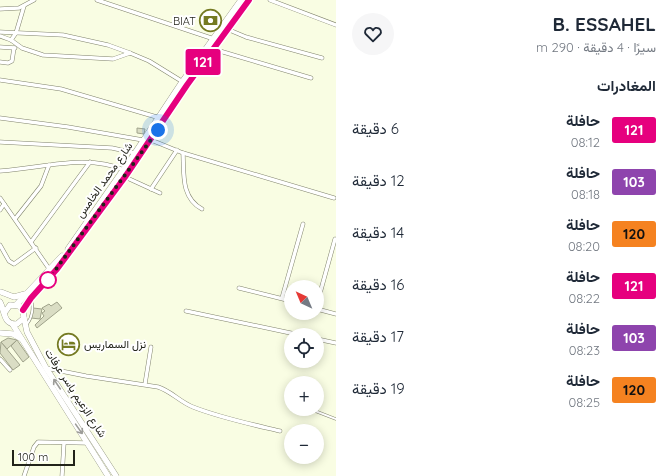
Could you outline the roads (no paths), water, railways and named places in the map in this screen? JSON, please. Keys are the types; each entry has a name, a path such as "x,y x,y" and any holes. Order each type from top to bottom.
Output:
{"main road":[{"name":"شارع محمد الخامس","path":"15,305 29,296 57,269 151,140 161,119 184,83 216,40 241,0"},
{"name":"شارع محمد الخامس","path":"184,83 213,49 216,40 227,29 249,0"},
{"name":"شارع محمد الخامس","path":"24,314 29,296 60,259 124,170 143,140 161,119"},
{"path":"0,292 14,297 29,296"},
{"path":"0,292 24,314 20,323 12,324 0,332"},
{"path":"0,302 5,314 12,324"},
{"path":"0,320 8,307 15,305"},
{"name":"شارع الزعيم ياسر عرفات","path":"24,314 25,326 46,368 116,476"},
{"name":"شارع الزعيم ياسر عرفات","path":"12,324 108,476"},
{"path":"0,332 13,334 25,343"}],"street":[{"path":"0,9 14,9 24,6 34,0"},
{"path":"98,0 216,40"},
{"path":"270,0 336,25"},
{"path":"11,40 16,32 24,6"},
{"path":"227,29 246,37 322,58"},
{"path":"0,32 63,35 108,45 130,52 149,61 184,83"},
{"path":"0,36 11,40 22,48 42,55 113,59 130,52"},
{"path":"0,47 22,48"},
{"path":"0,62 8,63 12,61 14,48"},
{"path":"213,49 311,78"},
{"path":"0,80 61,89 161,119"},
{"path":"0,118 61,126 143,140"},
{"path":"151,140 183,153 334,198"},
{"path":"0,142 112,148 135,153"},
{"path":"151,189 177,150"},
{"path":"183,153 188,197 192,204 202,209"},
{"path":"0,171 90,162 115,166 124,170"},
{"path":"31,242 90,162"},
{"path":"14,219 40,186 49,165"},
{"path":"125,177 160,193"},
{"path":"0,198 50,270"},
{"path":"0,210 4,204"},
{"path":"239,288 282,298 303,224"},
{"path":"324,280 335,239"},
{"path":"0,245 9,261 14,264 36,248"},
{"path":"186,311 284,332"},
{"path":"324,311 336,314"},
{"path":"324,340 336,343"},
{"path":"145,384 151,347"},
{"path":"0,359 10,370"},
{"path":"46,368 101,379 145,384 164,388 192,406 228,419 280,431"},
{"path":"24,476 36,444 41,441 88,443"},
{"path":"62,476 64,443"}],"lane":[{"path":"25,326 30,320 33,304 29,296"},
{"path":"24,314 31,313"},
{"path":"324,414 336,419"}],"place":[{"name":"BIAT","path":"211,21"},
{"name":"نزل السماريس","path":"69,344"}]}
